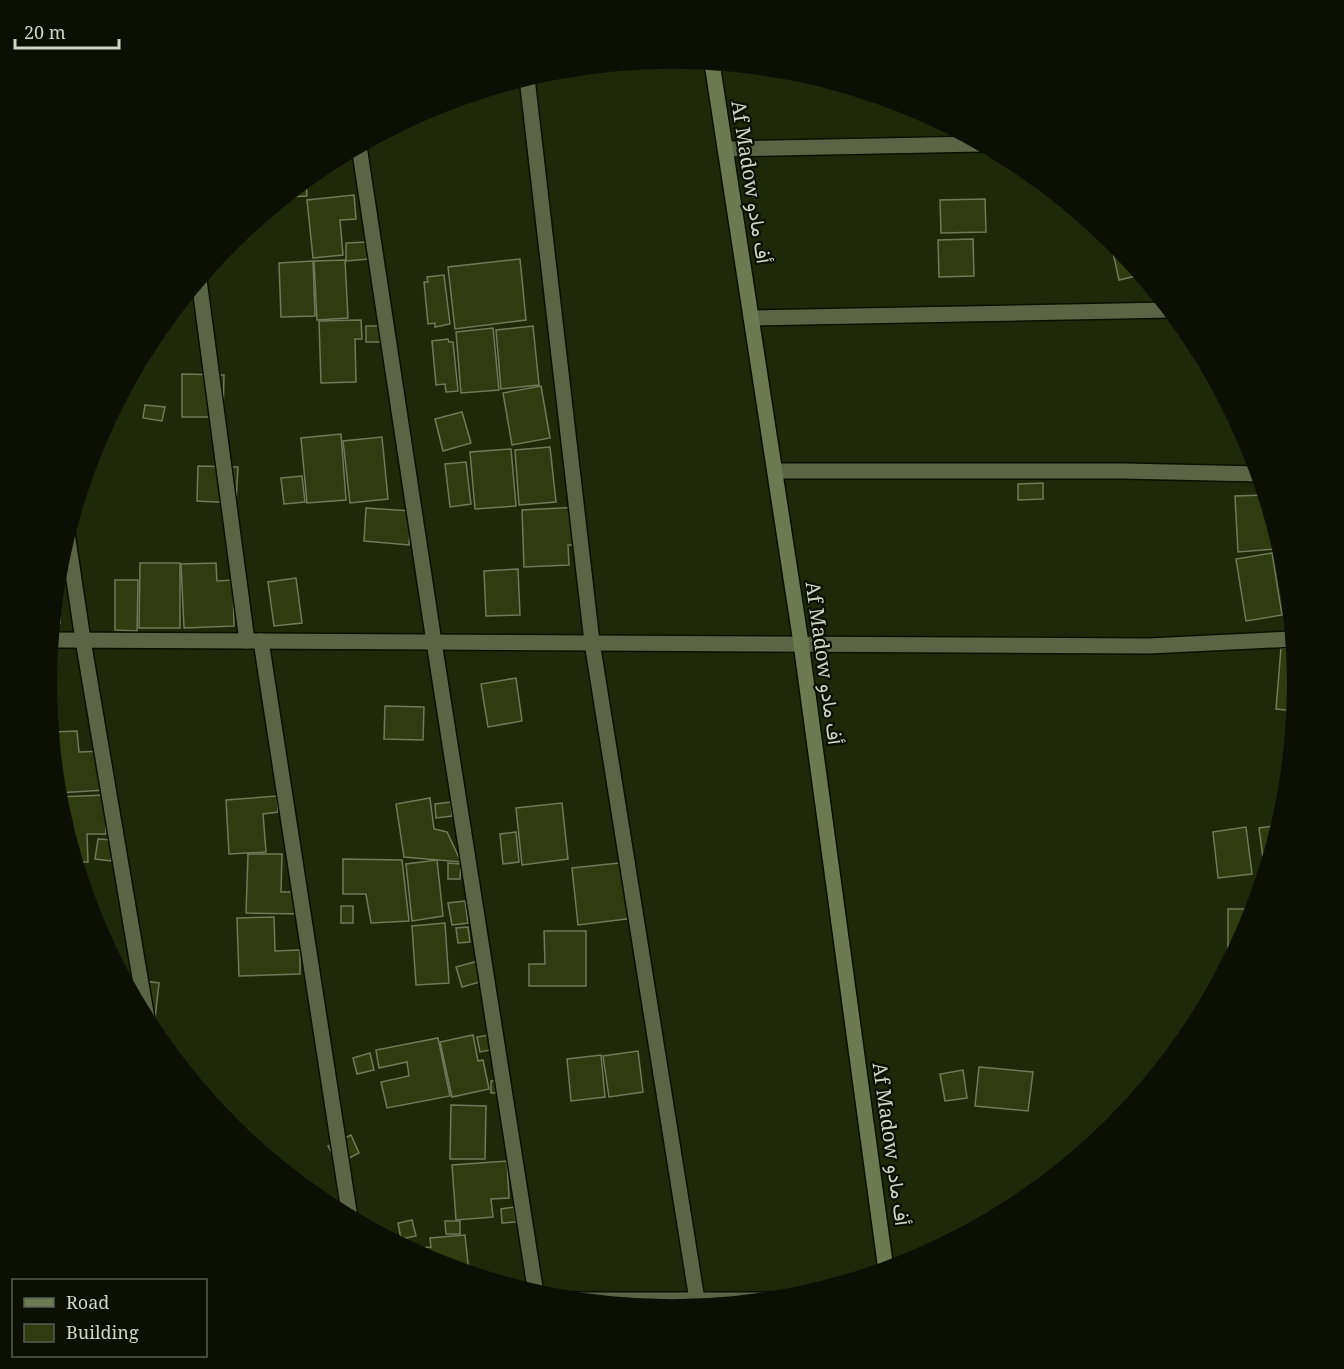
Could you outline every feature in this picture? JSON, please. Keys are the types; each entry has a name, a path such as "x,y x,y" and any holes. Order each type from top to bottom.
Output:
{"street":[{"name":"Af Madow أف مادو","path":"713,71 801,643 885,1261"},
{"path":"528,87 592,642 697,1299"},
{"path":"725,149 965,144"},
{"path":"360,155 534,1284"},
{"path":"201,290 254,641 348,1207"},
{"path":"751,318 1160,310"},
{"path":"775,471 1124,471 1249,474"},
{"path":"71,558 144,999"},
{"path":"58,640 1149,646 1286,639"}],"building":[{"path":"307,190 307,196 299,196"},
{"path":"354,195 356,219 340,220 343,255 313,258 307,200"},
{"path":"985,199 986,232 941,233 940,200"},
{"path":"973,239 974,276 939,277 938,240"},
{"path":"368,242 369,259 346,261 346,243"},
{"path":"1114,258 1132,277 1119,280"},
{"path":"520,259 526,320 455,329 448,267"},
{"path":"345,260 348,318 317,320 314,261"},
{"path":"313,261 315,316 281,317 279,263"},
{"path":"444,275 450,324 435,327 435,323 428,324 424,282 428,282 427,277"},
{"path":"361,320 362,339 355,339 356,382 321,383 319,321"},
{"path":"366,326 379,326 380,342 366,342"},
{"path":"533,326 539,385 501,389 496,330"},
{"path":"493,328 499,390 461,393 456,332"},
{"path":"448,339 449,342 453,342 458,391 446,392 445,384 436,385 432,341"},
{"path":"182,374 224,375 223,417 182,417"},
{"path":"541,386 550,438 512,445 503,393"},
{"path":"145,405 165,407 162,421 143,418"},
{"path":"462,412 471,443 443,451 435,419"},
{"path":"341,434 346,500 307,503 301,438"},
{"path":"382,437 388,499 350,503 343,441"},
{"path":"550,447 556,502 519,505 515,450"},
{"path":"511,449 516,506 475,509 470,452"},
{"path":"466,462 471,504 450,507 445,464"},
{"path":"198,466 238,467 236,503 197,501"},
{"path":"302,476 305,502 284,504 281,478"},
{"path":"1043,483 1043,499 1018,500 1018,484"},
{"path":"1257,495 1271,549 1238,552 1235,496"},
{"path":"580,507 581,545 568,545 569,565 524,567 522,510"},
{"path":"366,508 411,511 409,545 364,541"},
{"path":"1272,553 1282,615 1246,621 1236,559"},
{"path":"140,563 180,563 180,628 139,628"},
{"path":"216,563 217,581 233,580 234,626 184,628 181,564"},
{"path":"518,569 520,615 486,616 484,571"},
{"path":"296,578 302,623 274,626 268,582"},
{"path":"115,580 138,580 137,631 115,630"},
{"path":"1281,648 1286,648 1286,710 1276,709"},
{"path":"516,678 522,721 488,727 481,684"},
{"path":"385,706 424,707 423,740 384,739"},
{"path":"77,731 79,752 103,751 106,790 67,792 59,732"},
{"path":"105,795 106,834 87,834 88,862 84,862 78,844 68,797"},
{"path":"277,796 278,812 263,814 266,852 229,854 226,800"},
{"path":"430,798 434,829 447,832 461,862 404,857 396,804"},
{"path":"451,802 452,816 436,818 435,804"},
{"path":"562,803 568,859 522,865 516,808"},
{"path":"1270,826 1263,855 1259,828"},
{"path":"1246,827 1252,874 1218,878 1213,832"},
{"path":"516,832 519,862 503,864 500,834"},
{"path":"98,839 113,840 111,861 95,859"},
{"path":"248,854 282,854 281,892 307,892 306,914 246,913"},
{"path":"343,859 402,860 409,921 371,923 366,894 343,894"},
{"path":"437,860 443,916 412,921 406,864"},
{"path":"628,862 634,918 578,925 572,868"},
{"path":"448,863 461,864 460,879 448,879"},
{"path":"465,901 468,923 452,925 448,903"},
{"path":"341,906 353,906 353,923 341,923"},
{"path":"1228,909 1244,909 1240,920 1228,948"},
{"path":"274,917 275,951 300,950 300,974 239,976 237,918"},
{"path":"445,923 449,983 416,985 412,926"},
{"path":"468,927 470,942 458,943 456,928"},
{"path":"544,931 586,931 586,986 529,986 529,964 545,964"},
{"path":"478,961 483,981 462,987 456,967"},
{"path":"132,979 159,983 155,1017"},
{"path":"494,1034 497,1049 480,1052 477,1037"},
{"path":"473,1035 478,1061 483,1060 489,1089 452,1097 440,1042"},
{"path":"438,1038 450,1096 387,1108 381,1082 409,1076 407,1062 379,1068 376,1050"},
{"path":"638,1051 643,1092 609,1097 603,1056"},
{"path":"370,1053 374,1070 357,1074 353,1058"},
{"path":"601,1055 605,1097 571,1101 567,1059"},
{"path":"979,1067 1033,1072 1028,1111 975,1106"},
{"path":"963,1070 967,1098 945,1101 940,1074"},
{"path":"504,1080 505,1093 491,1093 491,1081"},
{"path":"451,1105 486,1106 485,1159 450,1159"},
{"path":"351,1135 359,1153 338,1164 328,1146"},
{"path":"507,1161 509,1198 491,1199 493,1217 456,1220 452,1165"},
{"path":"514,1207 516,1222 502,1223 501,1209"},
{"path":"412,1220 416,1236 405,1238 400,1236 398,1223"},
{"path":"445,1221 460,1221 460,1234 446,1234"},
{"path":"465,1235 468,1265 425,1248 431,1247 430,1238"}]}
